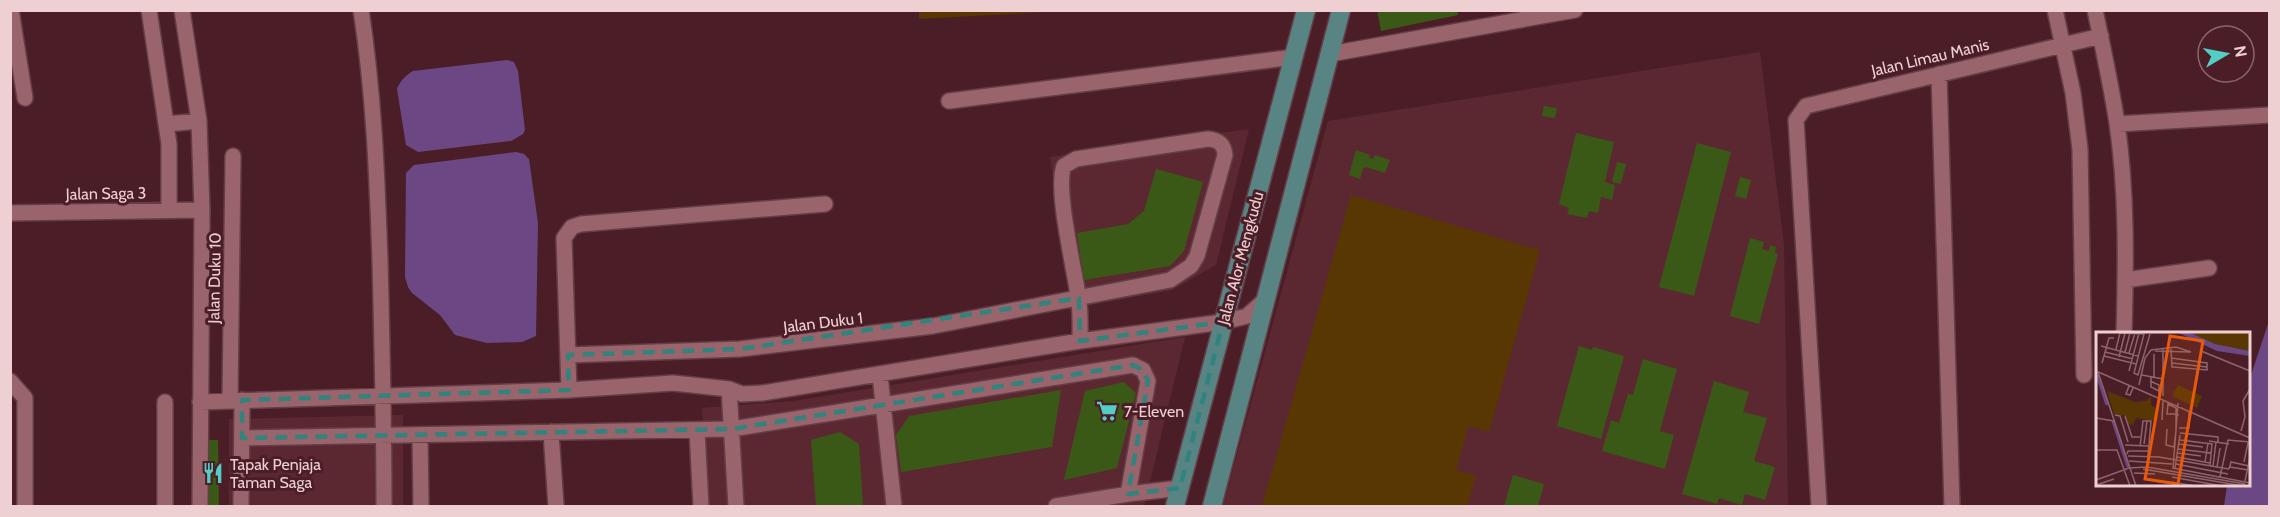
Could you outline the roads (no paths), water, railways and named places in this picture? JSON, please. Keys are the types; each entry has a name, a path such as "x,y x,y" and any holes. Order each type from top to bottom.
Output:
{"main road":[{"name":"Jalan Alor Mengkudu","path":"1175,507 1306,10"},
{"path":"1212,507 1341,10"}],"street":[{"path":"11,10 25,98"},
{"path":"149,10 167,124 169,210"},
{"path":"183,10 199,121 202,210 200,507"},
{"path":"361,10 369,62 376,145 384,396 384,507"},
{"path":"1330,54 1575,10"},
{"path":"2055,10 2078,118 2090,354 2084,375"},
{"path":"2095,10 2117,124 2122,180 2124,332"},
{"name":"Jalan Limau Manis","path":"1818,507 1796,120 1806,106 2101,36"},
{"path":"949,101 1294,57"},
{"path":"1939,74 1952,507"},
{"path":"2117,124 2270,115"},
{"path":"167,124 199,121"},
{"name":"Jalan Duku 1","path":"568,355 740,349 819,341 933,326 1079,298 1170,280 1191,266 1197,256 1226,155 1221,143 1208,139 1077,159 1064,166 1061,172 1064,205 1079,298"},
{"name":"Jalan Duku 10","path":"233,156 236,400 242,438 241,507"},
{"path":"569,390 564,238 572,227 581,224 825,204"},
{"name":"Jalan Saga 3","path":"10,213 202,210"},
{"path":"2125,280 2209,268"},
{"path":"1079,298 1080,341"},
{"path":"200,402 569,390 666,383 729,389 742,394 762,393 1080,341 1223,322 1247,316 1266,299"},
{"path":"242,438 732,429 1133,365 1143,370 1148,381 1128,494"},
{"path":"880,375 894,507"},
{"path":"10,381 25,398 25,507"},
{"path":"729,389 736,507"},
{"path":"165,402 165,507"},
{"path":"697,430 701,507"},
{"path":"551,432 556,507"},
{"path":"420,435 421,507"},
{"path":"1056,507 1128,494 1180,488"}],"place":[{"name":"7-Eleven","path":"1107,411"},
{"name":"Tapak Penjaja Taman Saga","path":"213,473"}]}
